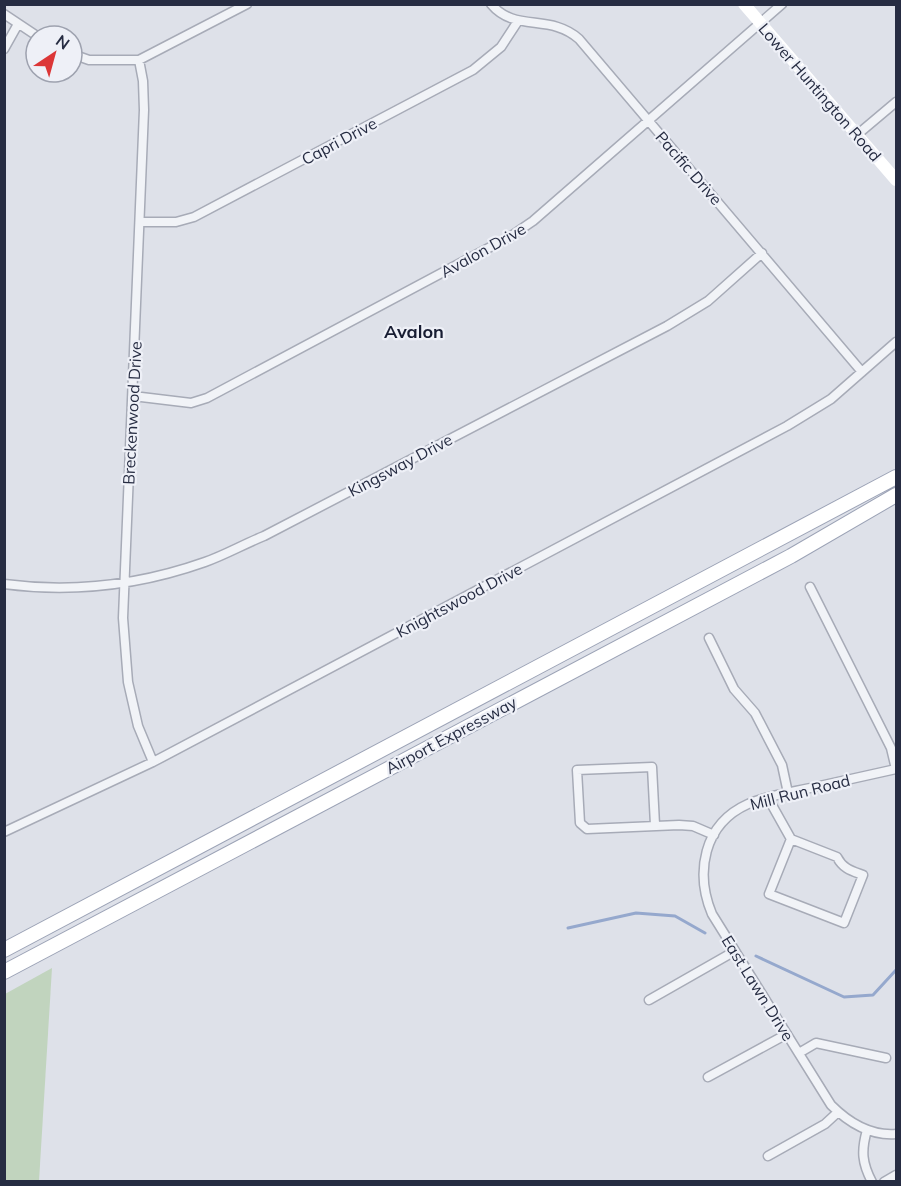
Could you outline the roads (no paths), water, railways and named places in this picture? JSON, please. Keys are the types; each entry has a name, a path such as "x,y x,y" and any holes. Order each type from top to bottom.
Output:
{"main road":[{"name":"Lower Huntington Road","path":"744,4 897,180"},
{"name":"Airport Expressway","path":"4,950 897,477"},
{"name":"Airport Expressway","path":"4,972 791,556 897,495"}],"street":[{"path":"84,58 108,61 138,60 247,4"},
{"name":"Pacific Drive","path":"491,4 508,18 518,21 537,21 565,28 571,32 862,372"},
{"name":"Avalon Drive","path":"133,396 191,403 207,398 512,236 533,221 782,4"},
{"path":"4,14 24,28"},
{"name":"Capri Drive","path":"140,222 176,222 194,217 473,70 501,47 518,21"},
{"path":"4,48 18,24"},
{"name":"Breckenwood Drive","path":"138,60 143,81 144,110 123,618 128,682 138,726 153,762"},
{"path":"858,134 897,102"},
{"name":"Kingsway Drive","path":"4,584 65,588 125,584 205,562 264,536 667,326 708,301 762,253"},
{"name":"Knightswood Drive","path":"4,832 153,762 787,426 831,399 897,342"},
{"path":"810,587 891,748 897,769"},
{"path":"709,638 734,688 754,713 782,765 788,793"},
{"path":"655,825 652,767 577,770 580,823 587,829 655,825 693,826 714,835"},
{"name":"Mill Run Road","path":"714,835 723,822 746,805 788,793 897,769"},
{"path":"768,798 791,839 837,857 841,865 863,875 844,923 769,894 791,839"},
{"name":"East Lawn Drive","path":"714,835 705,856 702,877 705,897 712,914 825,1096 838,1112 857,1126 867,1130 897,1134"},
{"path":"649,1000 735,951"},
{"path":"708,1077 787,1034"},
{"path":"799,1053 816,1043 886,1058"},
{"path":"768,1156 825,1124 838,1112"},
{"path":"867,1130 862,1156 863,1164 872,1182"},
{"path":"884,1182 897,1175"}],"waterway":[{"path":"568,928 636,913 675,916 705,933"},
{"path":"756,956 844,997 873,995 896,970"}],"district":[{"name":"Avalon","path":"414,331"}]}
